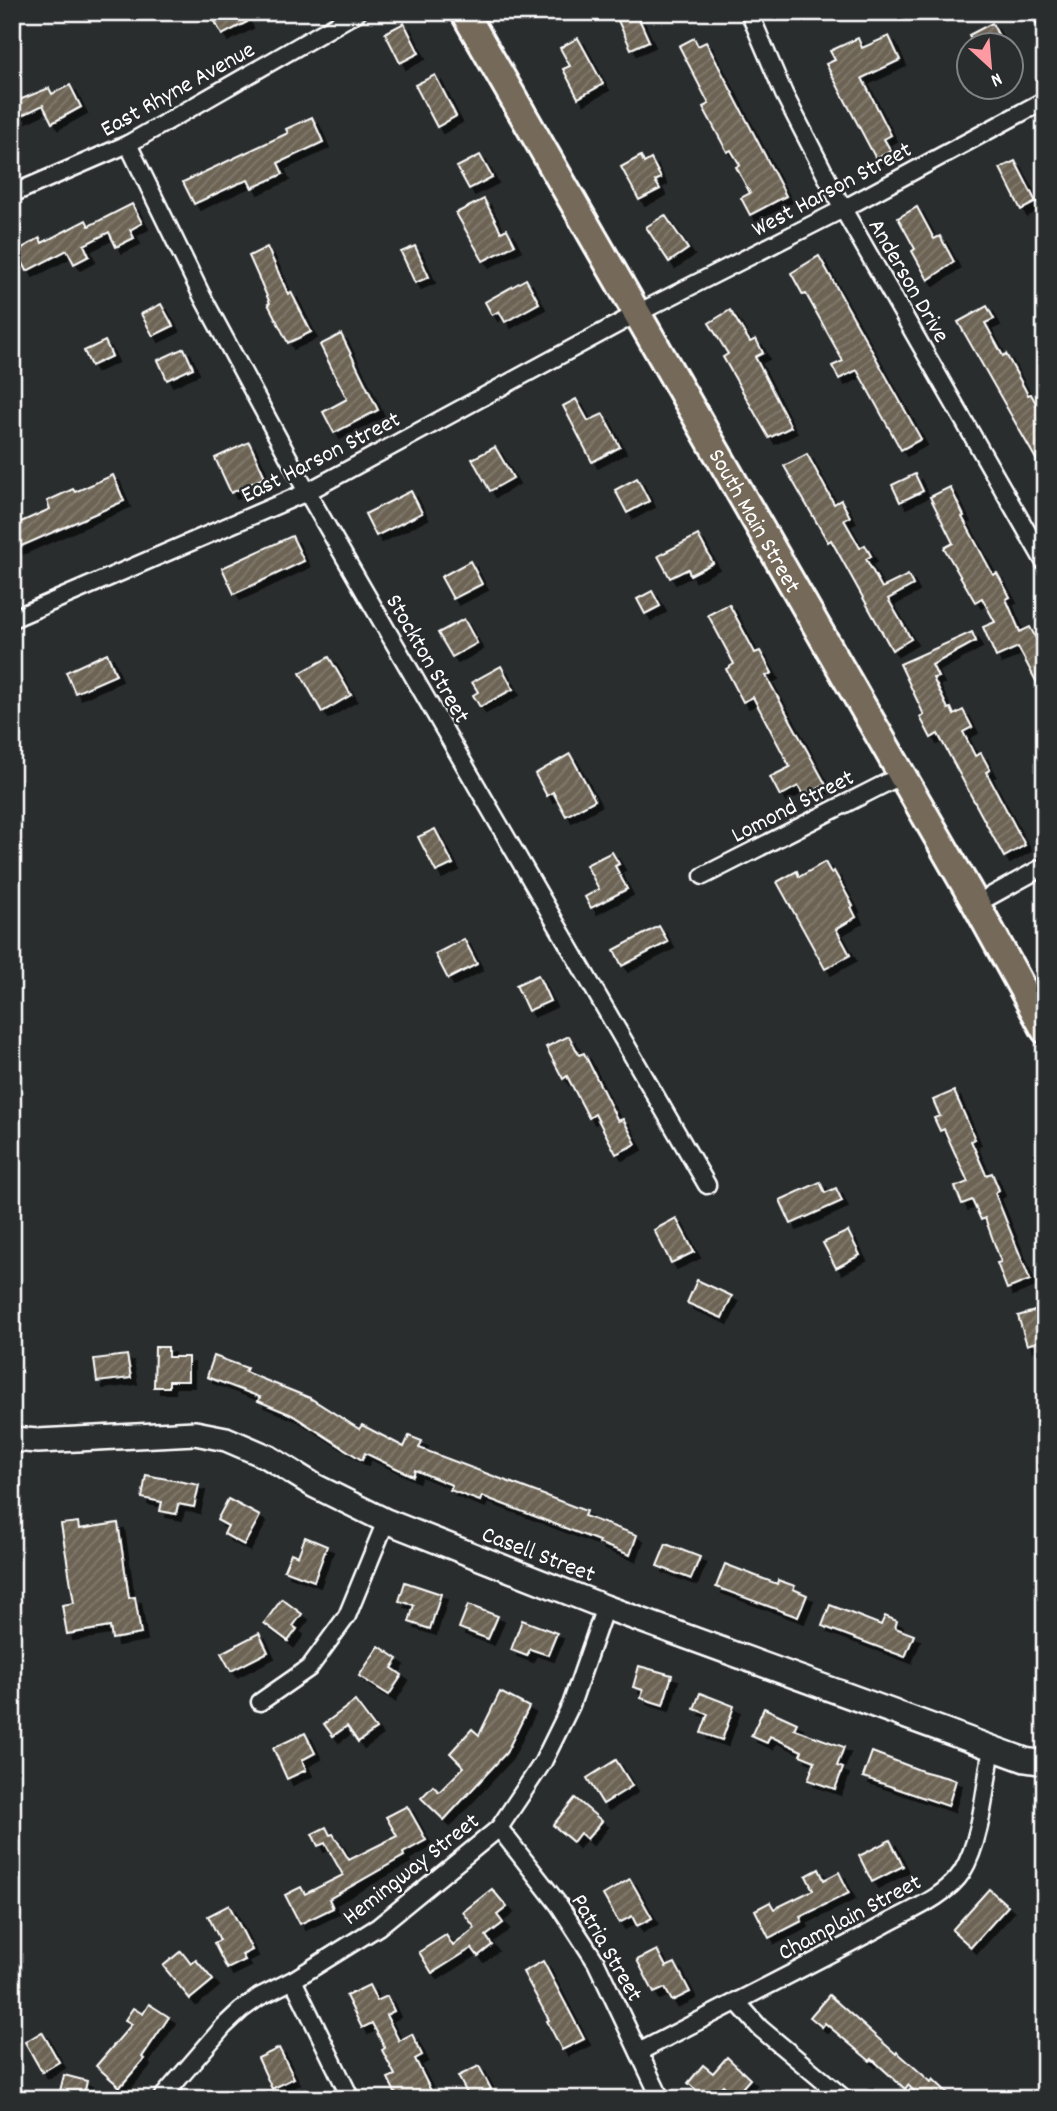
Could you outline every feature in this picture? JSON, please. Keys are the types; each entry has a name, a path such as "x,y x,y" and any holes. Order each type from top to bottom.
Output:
{"main road":[{"name":"South Main Street","path":"464,12 976,904 1045,1030"}],"street":[{"name":"East Rhyne Avenue","path":"12,194 128,144 358,12"},
{"name":"Anderson Drive","path":"749,12 784,94 843,209 1045,563"},
{"path":"1041,12 1045,20"},
{"name":"West Harson Street","path":"638,313 843,209 1045,100"},
{"name":"Stockton Street","path":"128,144 202,296 307,492 707,1185"},
{"name":"East Harson Street","path":"12,619 307,492 638,313"},
{"name":"Lomond Street","path":"703,876 902,775"},
{"path":"976,904 1045,866"},
{"name":"Casell Street","path":"12,1439 38,1441 195,1433 226,1439 268,1457 315,1486 386,1521 605,1607 1025,1760 1045,1762"},
{"path":"260,1702 309,1668 347,1616 386,1521"},
{"name":"Hemingway Street","path":"161,2099 241,2010 378,1927 499,1828 543,1762 571,1705 605,1607"},
{"name":"Champlain Street","path":"639,2052 858,1939 931,1899 950,1885 968,1860 992,1748"},
{"name":"Patria Street","path":"499,1828 559,1905 596,1962 661,2099"},
{"path":"293,1980 351,2099"},
{"path":"736,2001 760,2028 845,2099"}],"building":[{"path":"223,12 242,12 247,22 222,35 213,18"},
{"path":"614,12 636,12 649,41 631,49"},
{"path":"404,23 419,53 400,63 385,33"},
{"path":"992,23 997,32 975,32"},
{"path":"889,36 900,60 862,78 891,135 884,139 891,151 876,159 826,64 835,60 830,51 858,38 862,48"},
{"path":"578,38 603,84 578,98 563,69 570,66 560,48"},
{"path":"694,38 698,46 706,42 786,196 750,215 741,198 750,193 736,167 740,165 731,150 727,152 703,107 709,104 679,46"},
{"path":"435,75 456,116 437,127 415,85"},
{"path":"70,85 81,107 52,123 43,105 21,116 14,102 49,88 52,94"},
{"path":"312,117 323,142 278,163 283,174 252,188 248,180 194,204 183,182 288,133 286,129"},
{"path":"480,155 492,177 469,189 457,167"},
{"path":"641,156 644,163 651,159 661,178 655,181 660,189 639,200 621,167"},
{"path":"1015,161 1036,202 1021,210 1000,168"},
{"path":"484,199 501,232 507,229 515,245 483,261 456,213"},
{"path":"132,204 142,223 130,230 134,238 116,247 109,232 84,245 89,256 74,264 67,250 27,271 17,251 40,238 42,243 86,220 89,226"},
{"path":"917,207 934,239 940,236 954,262 928,280 898,218"},
{"path":"665,215 688,249 669,262 646,227"},
{"path":"415,246 429,277 415,283 401,252"},
{"path":"267,247 288,294 291,292 311,332 288,343 268,304 270,303 249,256"},
{"path":"819,256 921,439 901,450 857,370 839,379 832,366 843,361 806,294 803,295 791,273"},
{"path":"526,279 539,303 505,322 499,311 492,315 485,302"},
{"path":"161,304 173,326 153,336 141,314"},
{"path":"987,306 994,319 985,323 1045,420 1045,475 958,322"},
{"path":"730,310 750,342 756,339 763,353 755,357 791,427 769,438 723,357 728,354 709,323"},
{"path":"341,334 378,410 334,433 323,412 347,399 320,345"},
{"path":"105,341 112,356 91,366 84,351"},
{"path":"184,348 193,368 167,380 158,360"},
{"path":"576,399 588,421 603,414 620,447 592,462 563,406"},
{"path":"249,442 265,477 231,493 215,458"},
{"path":"495,447 513,478 490,491 472,459"},
{"path":"807,454 834,504 841,500 850,517 844,520 860,548 865,545 871,556 866,559 882,588 908,575 913,585 888,599 911,639 892,650 831,540 828,542 784,466"},
{"path":"915,474 923,491 900,502 892,485"},
{"path":"113,475 124,501 17,548 12,538 12,526 50,509 47,501"},
{"path":"637,478 649,501 627,513 615,490"},
{"path":"950,487 964,516 962,517 993,575 997,573 1010,597 1006,599 1020,632 1030,627 1045,655 1045,698 1018,647 996,657 983,627 995,622 982,598 975,602 944,548 953,543 930,497"},
{"path":"411,491 422,513 376,536 365,514"},
{"path":"698,535 713,563 690,575 688,569 670,578 658,556"},
{"path":"292,536 304,561 234,594 222,568"},
{"path":"470,561 482,584 453,599 441,577"},
{"path":"652,591 660,606 645,614 637,599"},
{"path":"729,604 755,653 760,651 772,673 766,676 826,785 804,796 798,786 780,796 770,777 790,767 753,697 743,702 726,669 734,664 708,615"},
{"path":"464,619 477,643 452,657 438,633"},
{"path":"972,632 976,641 932,665 938,677 933,678 948,709 951,708 954,715 963,710 972,727 963,732 975,756 981,753 990,770 986,772 1025,845 1004,857 938,734 931,738 920,717 924,715 900,664"},
{"path":"107,653 116,675 75,693 66,672"},
{"path":"329,657 351,695 322,712 300,673"},
{"path":"501,666 513,689 480,707 473,695 478,692 472,682"},
{"path":"570,754 595,800 566,816 553,792 547,796 535,774"},
{"path":"435,829 453,864 436,872 418,837"},
{"path":"612,852 619,864 615,866 627,889 591,908 585,897 599,889 586,865"},
{"path":"825,862 831,873 834,871 856,917 836,929 850,955 825,969 777,882 797,871 799,877"},
{"path":"659,926 668,942 622,966 614,950"},
{"path":"464,939 477,964 448,979 435,954"},
{"path":"538,975 550,1001 528,1011 516,985"},
{"path":"569,1036 579,1055 584,1053 618,1121 623,1119 636,1144 616,1154 595,1114 589,1118 567,1076 563,1079 546,1047"},
{"path":"954,1091 975,1139 971,1141 986,1175 992,1173 999,1190 995,1193 1030,1280 1007,1289 997,1263 1001,1262 985,1218 981,1220 972,1200 962,1204 955,1187 968,1182 944,1129 940,1131 934,1118 940,1116 933,1100"},
{"path":"820,1182 825,1193 836,1188 842,1201 791,1224 780,1200"},
{"path":"676,1218 694,1252 671,1263 654,1230"},
{"path":"848,1231 860,1255 836,1268 823,1243"},
{"path":"697,1280 732,1296 722,1318 687,1303"},
{"path":"1041,1309 1045,1323 1045,1339 1027,1345 1018,1316"},
{"path":"155,1347 168,1347 168,1357 188,1357 188,1381 169,1381 169,1387 154,1387"},
{"path":"127,1355 131,1378 97,1382 94,1359"},
{"path":"214,1356 247,1368 245,1372 310,1398 359,1429 362,1425 404,1447 409,1436 422,1441 419,1448 586,1511 584,1516 637,1535 630,1555 482,1496 480,1501 450,1490 452,1485 415,1470 413,1476 365,1453 362,1460 292,1415 258,1401 260,1397 207,1377"},
{"path":"146,1475 199,1485 194,1507 178,1504 176,1514 160,1511 162,1502 142,1498"},
{"path":"228,1499 260,1516 244,1545 224,1534 228,1526 217,1520"},
{"path":"78,1522 79,1529 118,1523 129,1598 135,1597 141,1634 112,1639 110,1627 67,1634 62,1605 74,1603 61,1524"},
{"path":"305,1537 327,1546 314,1581 284,1570 291,1553 298,1556"},
{"path":"666,1544 700,1557 691,1579 657,1566"},
{"path":"725,1564 777,1584 778,1580 795,1586 793,1589 807,1595 798,1617 716,1587"},
{"path":"405,1582 441,1594 430,1629 409,1622 414,1605 399,1601"},
{"path":"282,1599 302,1614 293,1626 297,1629 288,1641 264,1623"},
{"path":"468,1605 498,1616 488,1639 459,1628"},
{"path":"830,1605 881,1625 885,1616 897,1621 895,1628 914,1635 905,1657 822,1626"},
{"path":"522,1620 557,1633 548,1655 530,1649 527,1656 511,1650"},
{"path":"259,1633 268,1652 231,1671 221,1653"},
{"path":"379,1646 398,1659 392,1668 402,1675 389,1695 359,1676"},
{"path":"639,1666 672,1675 663,1705 641,1698 643,1690 633,1687"},
{"path":"500,1692 529,1707 506,1753 444,1820 421,1798 433,1786 439,1792 464,1767 450,1753 472,1729 479,1735"},
{"path":"700,1693 734,1706 722,1740 701,1733 708,1714 694,1709"},
{"path":"355,1701 376,1729 358,1742 347,1726 333,1736 324,1724"},
{"path":"764,1708 797,1723 794,1729 844,1747 837,1766 843,1768 835,1789 808,1780 815,1761 800,1755 802,1751 770,1736 767,1743 751,1736"},
{"path":"305,1733 315,1753 302,1760 306,1770 287,1779 273,1748"},
{"path":"872,1752 922,1771 956,1780 948,1806 863,1777"},
{"path":"616,1760 632,1786 603,1804 587,1778"},
{"path":"575,1798 602,1821 587,1839 580,1833 573,1842 553,1825"},
{"path":"407,1806 426,1840 403,1853 404,1856 329,1899 333,1908 300,1924 285,1895 301,1887 305,1894 343,1875 325,1843 318,1846 312,1834 326,1827 349,1860 397,1836 386,1817"},
{"path":"890,1840 903,1866 872,1882 859,1856"},
{"path":"819,1869 824,1880 839,1872 849,1893 800,1917 802,1921 769,1938 755,1910 770,1902 774,1909 813,1890 806,1876"},
{"path":"630,1879 652,1918 637,1926 632,1916 619,1923 603,1895"},
{"path":"492,1889 507,1907 497,1915 503,1923 486,1936 492,1945 478,1956 472,1948 432,1973 419,1952 446,1935 453,1946 475,1928 463,1912"},
{"path":"989,1889 1008,1906 971,1947 952,1930"},
{"path":"229,1905 252,1950 242,1955 245,1960 227,1969 214,1943 220,1940 208,1916"},
{"path":"657,1950 666,1967 675,1963 690,1992 672,2001 665,1988 654,1993 637,1960"},
{"path":"181,1951 191,1964 196,1960 213,1980 190,1999 163,1966"},
{"path":"543,1961 584,2039 562,2050 523,1972"},
{"path":"369,1985 377,2001 387,1996 394,2011 386,2015 399,2041 412,2034 422,2055 415,2059 435,2099 398,2099 388,2078 395,2075 382,2050 385,2048 372,2023 362,2028 346,1996"},
{"path":"829,1995 896,2054 897,2052 931,2082 933,2079 954,2099 922,2099 908,2085 905,2089 872,2059 870,2061 825,2023 822,2027 810,2017"},
{"path":"149,2004 169,2017 142,2057 144,2059 120,2087 96,2066 132,2024 125,2020 133,2008 143,2014"},
{"path":"42,2032 59,2062 42,2072 25,2042"},
{"path":"279,2048 294,2078 272,2089 258,2058"},
{"path":"727,2057 750,2079 735,2096 723,2085 716,2092 712,2089 704,2097 688,2083 703,2065 713,2073"},
{"path":"479,2066 491,2089 470,2099 458,2076"},
{"path":"64,2075 87,2081 83,2099 58,2099"}]}
